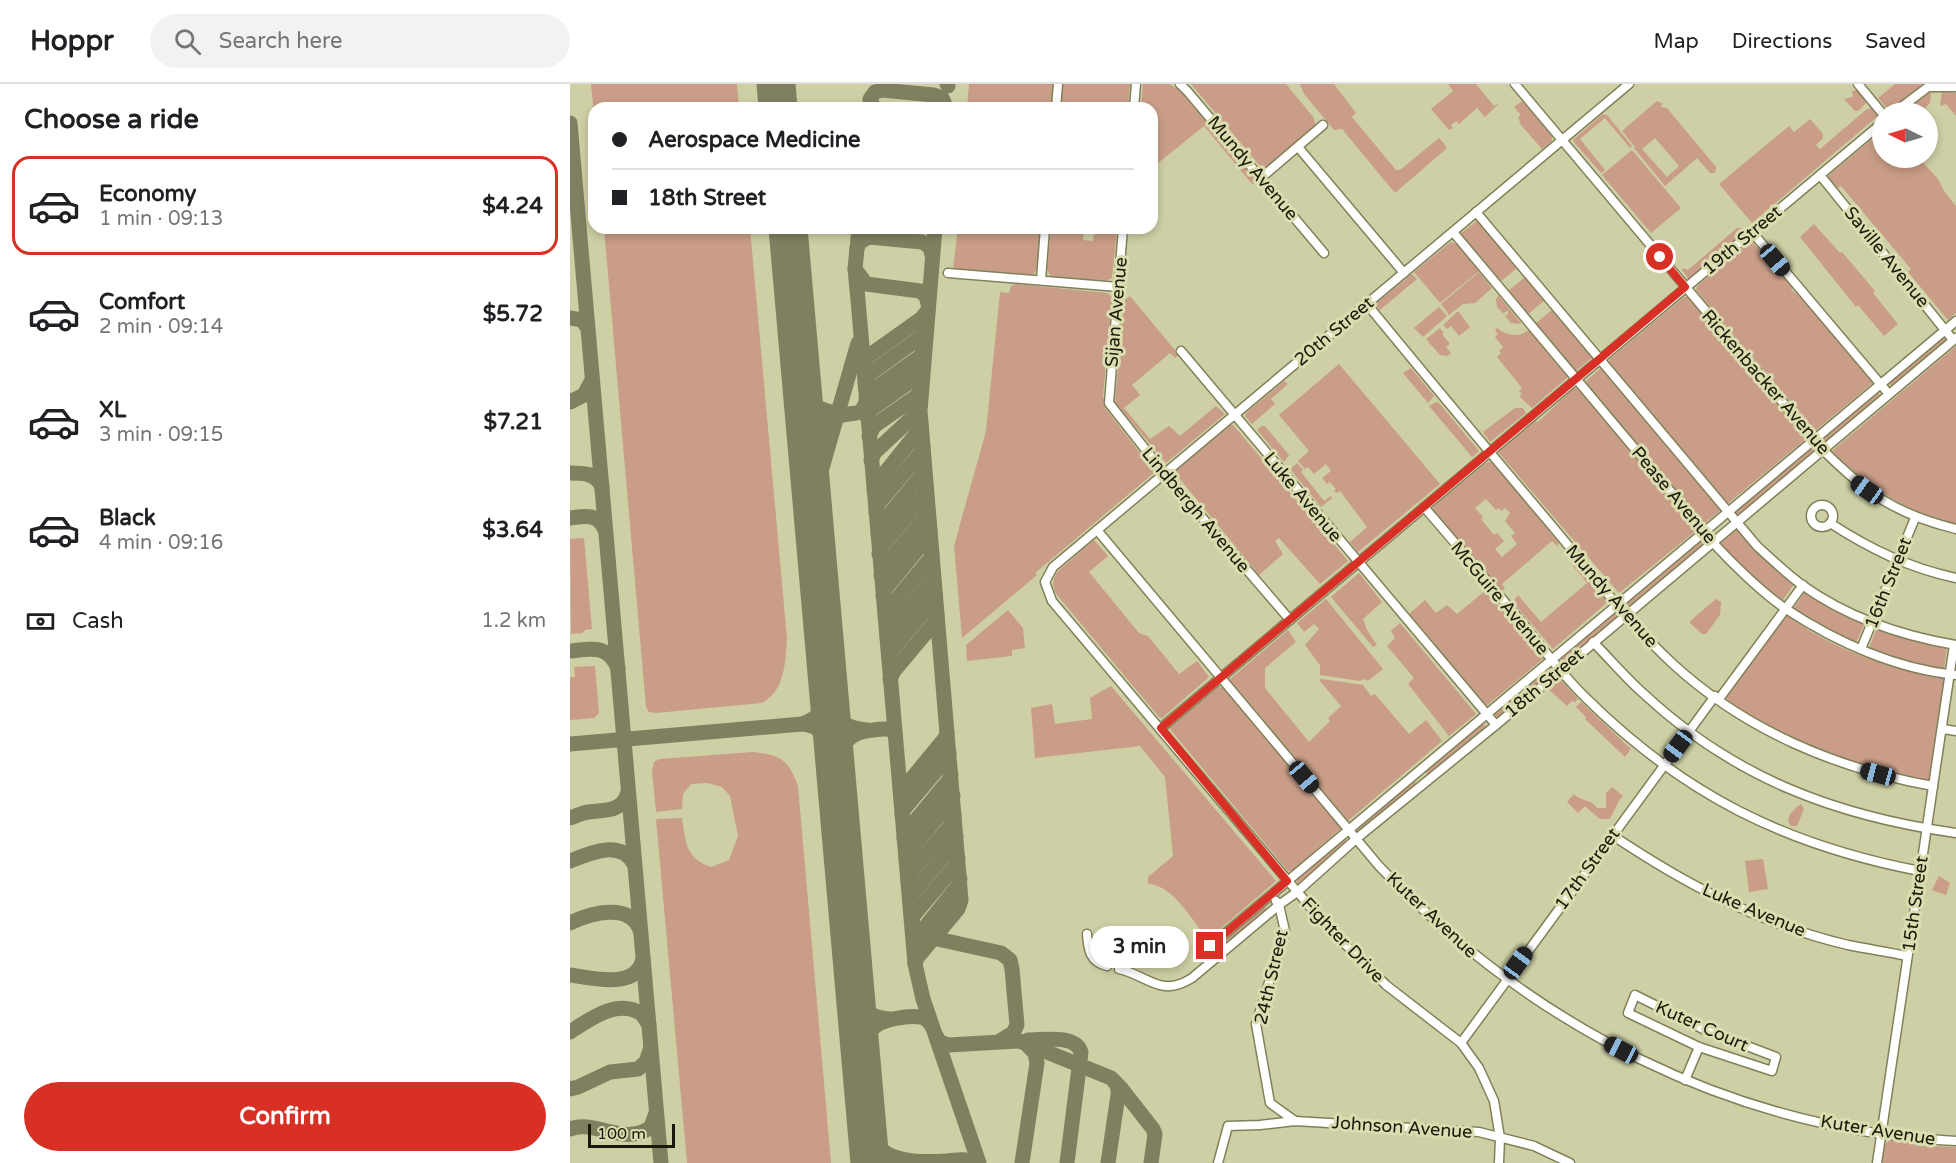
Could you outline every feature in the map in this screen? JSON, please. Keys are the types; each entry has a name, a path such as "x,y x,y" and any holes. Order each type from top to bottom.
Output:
{"street":[{"path":"1056,102 1058,84"},
{"path":"1134,102 1136,84"},
{"name":"Mundy Avenue","path":"1180,84 1324,253"},
{"name":"Rickenbacker Avenue","path":"1515,84 1822,449 1854,481 1880,499 1915,518 1956,529"},
{"name":"20th Street","path":"1045,582 1053,567 1164,472 1629,84"},
{"path":"1858,84 1873,102"},
{"path":"1908,102 1928,87 1956,87"},
{"path":"1261,178 1323,125"},
{"name":"19th Street","path":"1161,728 1872,131"},
{"path":"1298,147 1404,273"},
{"name":"Saville Avenue","path":"1820,175 1907,280 1907,285 1955,339"},
{"name":"Pease Avenue","path":"1476,212 1757,546 1803,585 1844,609 1872,622 1922,639 1955,645"},
{"name":"Pease Avenue","path":"1453,232 1704,531 1744,574 1785,608 1829,635 1861,650 1906,664 1953,674"},
{"path":"1752,232 1888,393"},
{"path":"1041,280 1045,234"},
{"name":"Sijan Avenue","path":"1109,396 1122,234"},
{"path":"948,273 1118,287"},
{"name":"Mundy Avenue","path":"1366,303 1625,615 1674,665 1761,726 1826,758 1896,779 1933,786"},
{"name":"18th Street","path":"1210,946 1956,321"},
{"name":"18th Street","path":"1119,969 1159,986 1177,986 1192,978 1955,339"},
{"name":"Luke Avenue","path":"1181,351 1496,725"},
{"name":"Lindbergh Avenue","path":"1109,396 1112,408 1290,620"},
{"name":"McGuire Avenue","path":"1424,507 1560,669 1616,727 1662,766 1728,807 1768,826 1833,851 1920,871"},
{"name":"16th Street","path":"1861,650 1915,518"},
{"path":"1830,523 1897,561 1956,578"},
{"name":"Kuter Avenue","path":"1097,530 1348,830 1407,895 1478,958 1506,979 1588,1033 1656,1068 1743,1101 1793,1116 1881,1134 1956,1141"},
{"name":"Fighter Drive","path":"1045,582 1052,601 1161,728 1287,881 1348,949 1386,985 1461,1043 1479,1068 1494,1101 1500,1138 1499,1163"},
{"name":"17th Street","path":"1461,1043 1662,766 1803,585"},
{"path":"1593,642 1645,695 1736,763 1803,796 1876,819 1956,833"},
{"name":"15th Street","path":"1877,1163 1926,829 1953,674 1955,645"},
{"path":"1942,729 1956,731"},
{"path":"1417,772 1426,781"},
{"name":"Luke Avenue","path":"1612,835 1673,874 1755,914 1805,933 1848,945 1907,956"},
{"name":"24th Street","path":"1271,895 1279,905 1285,931 1256,1024 1270,1103 1295,1120"},
{"path":"1087,934 1091,956 1098,963 1107,966"},
{"name":"Kuter Court","path":"1635,996 1705,1030 1776,1057 1772,1071 1699,1047 1628,1013 1635,996"},
{"name":"Kuter Court","path":"1685,1080 1699,1047"},
{"name":"Johnson Avenue","path":"1218,1163 1228,1126 1260,1125 1295,1120 1479,1132 1534,1146 1570,1163"}],"shaded area":[{"path":"591,84 737,84 738,102 593,102"},
{"path":"969,84 1054,84 1052,102 968,102"},
{"path":"1063,84 1130,84 1128,102 1062,102"},
{"path":"1143,84 1169,84 1182,91 1257,182 1253,185 1204,126 1158,163 1158,102 1142,102"},
{"path":"1191,84 1286,84 1314,118 1315,125 1313,130 1268,168 1261,167"},
{"path":"1300,84 1334,84 1356,113 1352,117 1396,170 1400,170 1439,138 1446,149 1395,193 1342,129 1334,130 1304,94"},
{"path":"1448,84 1476,84 1494,106 1500,102 1485,117 1477,108 1459,124 1456,121 1451,125 1453,128 1449,130 1431,109 1453,91"},
{"path":"1895,84 1924,84 1902,102 1881,102 1878,98"},
{"path":"1857,90 1865,98 1866,103 1855,111 1844,99 1853,97 1852,91"},
{"path":"1942,92 1956,93 1956,116 1946,104 1941,106"},
{"path":"1928,93 1931,93 1930,102 1917,102"},
{"path":"1522,101 1552,135 1552,141 1542,149 1521,125 1518,117 1521,115 1514,107"},
{"path":"1657,101 1664,104 1661,107 1667,108 1716,167 1715,173 1710,173 1697,158 1665,186 1622,131","holes":["1655,138 1679,166 1667,177 1642,149"]},
{"path":"1872,108 1872,121 1752,223 1719,184 1789,126 1794,132 1810,119 1823,134 1823,138 1816,145 1820,149 1867,109"},
{"path":"1603,114 1607,115 1632,146 1630,148 1605,118 1580,139 1605,170 1601,173 1573,141"},
{"path":"1872,139 1872,168 1928,168 1938,179 1956,206 1956,313 1948,320 1908,272 1911,269 1841,186 1838,188 1828,178"},
{"path":"1632,150 1681,208 1651,233 1602,175"},
{"path":"1478,220 1517,268 1500,282 1460,234"},
{"path":"1814,224 1840,253 1842,252 1875,291 1873,293 1898,324 1884,336 1858,305 1856,307 1800,237"},
{"path":"1737,228 1741,228 1743,235 1689,280 1683,268 1688,270"},
{"path":"605,234 751,234 787,639 784,667 775,691 762,703 656,713 649,712 646,707"},
{"path":"957,234 1040,234 1037,268 1034,274 953,269"},
{"path":"1050,234 1084,234 1083,240 1093,241 1094,234 1116,234 1112,278 1103,282 1051,277 1047,269"},
{"path":"1451,242 1458,245 1479,271 1440,303 1414,272"},
{"path":"1749,242 1761,252 1763,250 1793,287 1791,289 1796,294 1798,292 1874,382 1815,431 1696,290 1697,286"},
{"path":"1479,272 1492,288 1475,303 1463,304 1449,315 1441,304"},
{"path":"1412,274 1417,279 1380,310 1376,307 1376,303"},
{"path":"1525,277 1545,300 1527,315 1507,292"},
{"path":"1015,284 1107,293 1112,297 1103,396 1105,408 1155,472 962,638 954,546 986,431 1000,292 1009,293 1011,286"},
{"path":"1498,295 1521,323 1511,323 1505,316 1508,311 1503,313 1497,307"},
{"path":"1130,296 1179,355 1175,358 1170,353 1132,385 1140,395 1124,408 1150,439 1169,426 1180,436 1216,406 1225,414 1166,463 1115,402 1124,301"},
{"path":"1684,297 1688,297 1806,437 1726,505 1608,366 1610,359"},
{"path":"1439,307 1447,316 1423,337 1414,328"},
{"path":"1553,309 1593,357 1576,371 1535,324"},
{"path":"1458,311 1470,327 1459,336 1451,326 1447,329 1443,325"},
{"path":"1440,328 1450,344 1446,347 1451,353 1447,356 1440,355 1426,339"},
{"path":"1497,328 1513,335 1529,330 1568,377 1532,408 1519,396 1522,394 1519,391 1522,388 1497,357 1503,347 1495,337 1498,334 1495,330"},
{"path":"1943,335 1947,341 1892,387 1887,381"},
{"path":"1956,346 1956,524 1920,513 1888,496 1859,476 1832,451"},
{"path":"1339,364 1440,484 1358,552 1350,542 1367,527 1340,491 1337,493 1334,491 1336,489 1330,482 1327,484 1322,478 1331,471 1326,464 1314,474 1298,461 1309,451 1279,415"},
{"path":"1411,368 1434,396 1428,403 1403,373"},
{"path":"1601,368 1721,510 1704,524 1585,382"},
{"path":"1284,381 1288,384 1271,399 1275,404 1252,424 1245,416 1246,413"},
{"path":"1574,388 1579,390 1697,530 1619,593 1499,453 1500,449 1536,421 1538,422"},
{"path":"1876,391 1881,396 1826,442 1821,437"},
{"path":"1436,402 1479,451 1472,457 1429,406"},
{"path":"1515,408 1523,408 1526,413 1490,442 1483,432"},
{"path":"1230,425 1233,425 1348,561 1320,584 1279,538 1275,541 1283,554 1259,575 1175,473"},
{"path":"1265,426 1289,455 1284,462 1257,430"},
{"path":"1811,446 1815,452 1738,516 1734,511"},
{"path":"1492,461 1559,543 1557,546 1552,541 1502,584 1505,589 1501,591 1432,510 1486,463","holes":["1486,499 1496,510 1499,508 1501,511 1505,508 1510,513 1505,521 1515,533 1511,536 1517,544 1502,557 1495,549 1504,541 1497,533 1494,535 1475,508"]},
{"path":"1297,463 1303,470 1301,472 1324,501 1331,496 1332,498 1321,507 1290,469"},
{"path":"1737,529 1795,583 1782,601 1751,576 1720,544"},
{"path":"1702,537 1707,543 1630,607 1625,602"},
{"path":"584,538 592,629 571,634 570,539"},
{"path":"1094,540 1108,556 1089,572 1139,633 1148,636 1179,674 1197,661 1209,677 1162,718 1054,589 1053,581 1057,572"},
{"path":"1578,565 1609,601 1553,649 1513,602 1518,595 1541,622 1587,583 1573,566"},
{"path":"1359,573 1382,602 1363,619 1377,645 1373,647 1331,597"},
{"path":"1486,590 1544,658 1486,706 1409,614 1425,600 1436,613 1447,605 1457,614"},
{"path":"1806,591 1865,623 1856,643 1833,633 1793,609"},
{"path":"1326,599 1383,669 1368,681 1320,675 1320,665 1305,645 1319,629 1314,624 1304,632 1297,623"},
{"path":"1716,599 1721,602 1720,615 1706,634 1702,634 1690,621"},
{"path":"1008,610 1023,628 1025,648 1012,650 1012,656 967,661 966,645"},
{"path":"1614,611 1619,616 1563,663 1559,657"},
{"path":"1786,614 1822,638 1861,656 1945,679 1930,779 1925,781 1873,767 1799,741 1728,702 1726,696"},
{"path":"1400,623 1476,714 1449,736 1408,684 1414,678 1387,646 1395,638 1391,631"},
{"path":"1877,628 1947,647 1944,669 1897,659 1869,648"},
{"path":"1288,630 1296,642 1265,668 1265,688 1309,742 1341,706 1319,680 1322,679 1363,685 1371,696 1375,694 1409,734 1426,720 1442,741 1348,821 1229,680"},
{"path":"595,666 599,713 594,718 570,720 570,677 575,677 574,667"},
{"path":"1548,666 1553,672 1498,718 1493,712"},
{"path":"1559,678 1578,699 1567,706 1547,688"},
{"path":"1111,686 1276,881 1212,936 1203,933 1172,895 1156,885 1148,884 1148,877 1173,856 1165,777 1140,746 1035,758 1031,708 1052,704 1055,724 1092,719 1090,698"},
{"path":"1219,687 1224,688 1341,828 1292,871 1288,871 1169,728"},
{"path":"1581,702 1631,749 1625,757 1585,719 1586,717 1576,707"},
{"path":"1481,721 1486,727 1428,775 1424,770"},
{"path":"753,752 782,760 791,770 798,786 831,1163 687,1163 656,819 682,818 686,842 691,854 711,867 729,860 738,836 730,796 722,787 707,783 691,784 683,794 682,809 656,812 652,771 654,762 660,759"},
{"path":"1412,779 1417,784 1359,833 1354,827"},
{"path":"1612,787 1623,796 1609,819 1600,819 1586,807 1578,813 1567,802 1574,794 1597,808 1606,808 1606,793"},
{"path":"1801,804 1804,809 1797,826 1791,826 1789,817 1792,811"},
{"path":"1344,837 1348,843 1299,884 1295,878"},
{"path":"1763,859 1768,889 1749,892 1745,861"},
{"path":"1939,876 1950,883 1946,895 1932,890"},
{"path":"1262,904 1268,911 1221,950 1216,949 1215,946"},
{"path":"1890,1140 1927,1146 1956,1147 1956,1163 1882,1163 1885,1144"}],"taxiway":[{"path":"871,102 870,99 875,92 882,90 934,95 942,98 944,102"},
{"path":"570,123 661,1163"},
{"path":"858,234 855,269 915,964 923,999 979,1163"},
{"path":"915,964 917,958 958,909 961,900 920,411 935,234"},
{"path":"857,248 860,242 869,237 922,242 930,247 932,255"},
{"path":"855,269 866,284 920,291 926,296 928,304"},
{"path":"863,365 867,357 922,318 928,310"},
{"path":"570,318 582,320 587,327"},
{"path":"865,383 869,374 926,331"},
{"path":"813,511 818,482 858,343"},
{"path":"866,400 870,392 920,357 924,349"},
{"path":"867,417 870,410 918,376 923,368"},
{"path":"801,373 812,403 824,410 842,414"},
{"path":"570,402 584,395 592,380"},
{"path":"869,436 874,426 917,396 921,389"},
{"path":"809,462 813,441 824,423 837,416 861,412 866,403"},
{"path":"871,460 875,452 917,413 919,407"},
{"path":"874,490 876,484 921,428"},
{"path":"876,512 878,504 919,455 923,447"},
{"path":"878,533 880,526 922,475 924,468"},
{"path":"570,473 593,476 602,487"},
{"path":"879,554 882,546 924,496 926,489"},
{"path":"881,575 884,567 925,518 928,510"},
{"path":"570,518 586,516 595,518 605,530"},
{"path":"883,596 885,589 927,538 930,531"},
{"path":"885,616 930,559 932,553"},
{"path":"887,637 889,631 931,581 933,574"},
{"path":"889,657 892,650 932,602 935,594"},
{"path":"890,679 894,671 935,622 937,615"},
{"path":"570,651 592,649 604,652 614,660 618,668"},
{"path":"570,744 802,724 819,714 825,704 828,685"},
{"path":"829,693 840,720 851,727 867,730"},
{"path":"802,724 814,727 823,733 834,753"},
{"path":"835,770 843,747 851,737 864,731 885,729 892,730 895,735"},
{"path":"901,796 904,788 946,737 947,732"},
{"path":"902,815 904,809 949,753"},
{"path":"904,838 906,832 949,780 951,774"},
{"path":"570,818 586,812 618,807 626,799 628,792"},
{"path":"906,859 908,853 953,796"},
{"path":"908,880 911,872 950,826 954,815"},
{"path":"910,901 912,894 953,845 956,836"},
{"path":"570,861 596,852 613,850 628,856 634,864"},
{"path":"912,923 913,916 955,866 958,858"},
{"path":"914,941 958,886 960,879"},
{"path":"570,923 588,916 609,912 628,916 635,921 640,930"},
{"path":"924,936 1001,953 1010,960 1017,1025 1013,1033 1000,1041"},
{"path":"570,975 612,980 623,978 639,969 643,959"},
{"path":"855,995 869,1013 890,1019"},
{"path":"570,1032 604,1012 623,1008 642,1014 649,1025"},
{"path":"861,1059 865,1039 872,1029 882,1023 895,1018 921,1017 932,1026"},
{"path":"936,1036 940,1042 949,1045 1020,1041 1111,1078 1153,1129 1155,1134 1151,1163"},
{"path":"1028,1040 1066,1040 1078,1046 1081,1052 1067,1163"},
{"path":"1022,1163 1037,1063 1035,1053 1025,1043"},
{"path":"570,1089 610,1072 638,1069 646,1062 650,1050"},
{"path":"1108,1163 1118,1095 1118,1087 1114,1081"},
{"path":"570,1129 589,1127 620,1134 641,1132 651,1127 656,1113"},
{"path":"867,1129 872,1140 889,1155 911,1161 965,1160 975,1163"}],"runway":[{"path":"776,84 778,102"},
{"path":"789,234 870,1163"}],"route":[{"path":"1210,946 1287,881 1161,728 1685,287 1660,257"}]}
